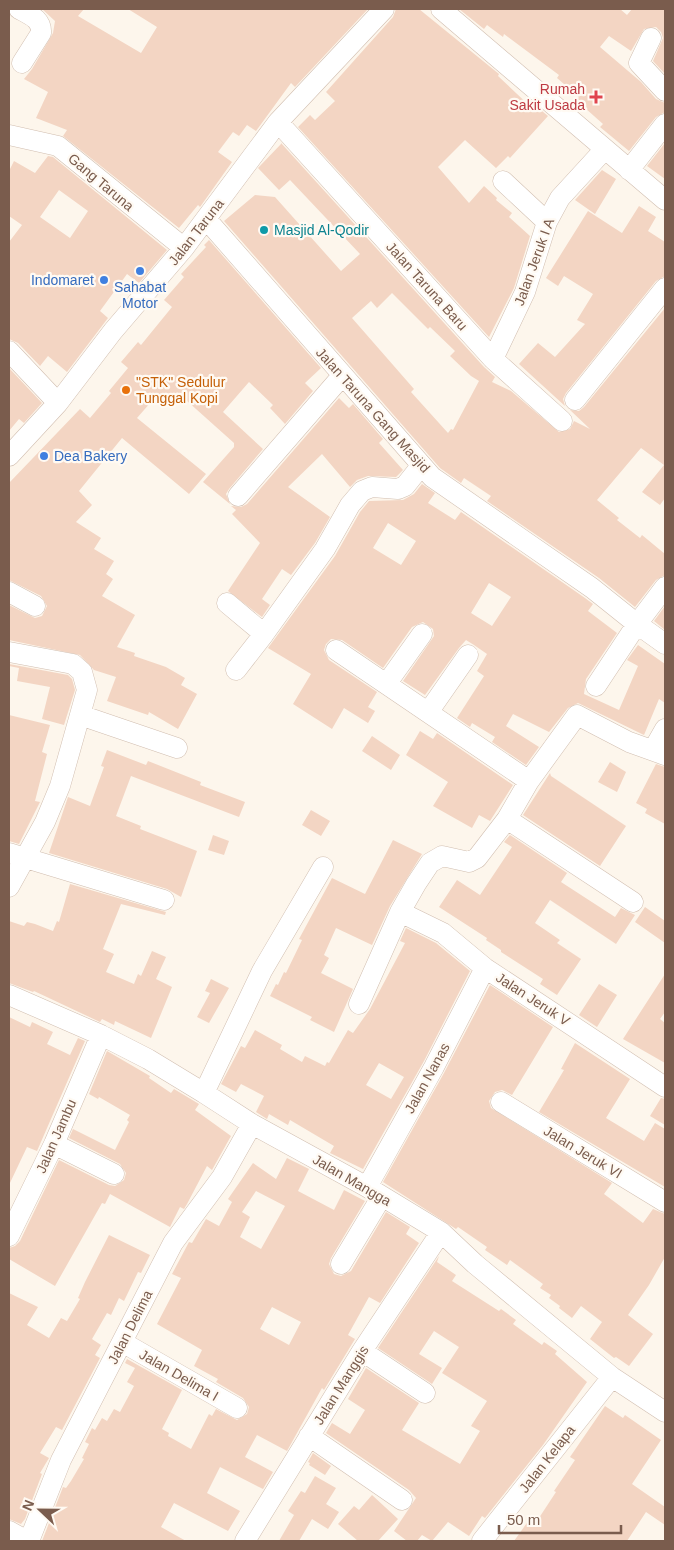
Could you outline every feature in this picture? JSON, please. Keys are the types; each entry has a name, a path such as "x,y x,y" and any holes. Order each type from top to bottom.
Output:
{"street":[{"path":"19,9 37,20 41,28 41,33 22,63"},
{"name":"Jalan Taruna","path":"9,456 58,403 113,331 184,248 278,122 384,9"},
{"path":"441,9 604,150 665,200"},
{"path":"651,38 639,63 665,91"},
{"name":"Jalan Taruna Baru","path":"278,122 493,359 562,422"},
{"path":"629,170 665,124"},
{"name":"Gang Taruna","path":"9,135 58,146 184,248"},
{"name":"Jalan Jeruk I A","path":"493,359 526,292 547,222 560,198 604,150"},
{"path":"503,181 547,222"},
{"name":"Jalan Taruna Gang Masjid","path":"206,220 432,477 592,588 636,624 665,644"},
{"path":"574,400 665,288"},
{"path":"9,351 58,403"},
{"path":"238,496 342,376"},
{"path":"236,670 325,549 350,505 362,491 372,488 398,490 405,486 421,466"},
{"path":"596,686 636,624 665,587"},
{"path":"9,592 35,606"},
{"path":"227,603 264,634"},
{"path":"387,683 422,634"},
{"path":"336,650 429,711 529,781"},
{"path":"9,652 73,664 82,672 87,690 60,786 17,855 9,887"},
{"path":"429,711 468,655"},
{"path":"80,715 178,748"},
{"path":"359,1004 400,912 430,862 442,856 469,862 477,858 507,819 529,781 577,715 629,742 659,753 665,729"},
{"path":"507,819 633,902"},
{"path":"17,855 164,900"},
{"path":"204,1093 262,971 323,867"},
{"name":"Jalan Jeruk V","path":"400,912 443,933 485,968 665,1087"},
{"name":"Jalan Nanas","path":"341,1264 434,1067 485,968"},
{"name":"Jalan Mangga","path":"9,996 101,1035 204,1093 252,1124 374,1191 441,1232 474,1264 612,1376 665,1412"},
{"name":"Jalan Jambu","path":"12,1224 54,1144 101,1035"},
{"name":"Jalan Jeruk VI","path":"500,1102 665,1202"},
{"name":"Jalan Delima","path":"28,1541 61,1460 173,1243 222,1177 252,1124"},
{"path":"54,1144 114,1174"},
{"name":"Jalan Manggis","path":"245,1541 362,1351 441,1232"},
{"name":"Jalan Delima I","path":"122,1342 237,1408"},
{"path":"362,1351 425,1393"},
{"name":"Jalan Kelapa","path":"482,1541 612,1376"},
{"path":"309,1436 402,1500"},
{"path":"9,1531 28,1541"}],"building":[{"path":"42,9 84,9 78,16 141,53 157,27 128,9 368,9 295,87 291,83 256,131 247,125 239,136 233,132 218,152 232,162 200,207 198,205 179,228 63,136 67,130 36,118 48,92 24,79 53,33 55,21"},
{"path":"396,9 419,9 499,74 498,76 533,109 536,106 548,116 510,158 508,156 496,168 465,140 438,167 469,203 484,186 497,198 496,200 512,213 509,217 530,236 514,288 489,337 298,127 310,115 315,120 335,101 326,92 393,17"},
{"path":"459,9 620,9 627,15 632,9 665,9 665,74 653,61 663,38 661,32 656,27 644,29 631,51 609,36 600,47 641,82 656,99 665,103 665,112 656,117 629,151 600,127 603,124 576,100 579,97 557,78 559,75 504,34 503,37 487,25 484,29"},
{"path":"281,143 495,377 492,382 511,391 559,432 570,429 574,421 590,429 570,410 579,411 584,407 665,308 665,498 660,505 642,492 664,465 641,448 597,500 619,518 617,520 640,538 642,535 665,554 665,575 656,580 635,607 599,578 487,501 491,496 464,478 461,483 440,468 224,221 255,195 275,197 341,271 360,254 290,180 279,190 258,168","holes":["392,293 428,329 430,327 455,351 450,356 479,381 453,430 451,429 448,433 411,392 414,389 352,318 371,301 377,308"]},
{"path":"665,143 665,179 647,166"},
{"path":"48,156 53,157 167,250 139,283 127,274 100,311 108,318 67,372 48,356 40,366 18,343 9,339 9,242 22,225 9,216 9,171 14,161 35,173","holes":["59,190 88,211 70,238 40,217"]},
{"path":"602,170 616,179 595,214 575,200"},
{"path":"639,206 656,217 648,231 665,242 665,276 656,281 566,393 563,399 565,406 519,364 538,343 555,357 585,324 577,320 593,294 564,276 558,286 546,278 588,211 622,233"},
{"path":"209,240 321,368 305,383 313,391 285,424 270,408 273,405 249,382 223,412 263,449 226,494 230,504 203,482 234,447 234,443 177,392 168,403 158,394 137,418 206,474 189,494 122,438 79,491 92,505 76,522 101,538 94,549 114,561 106,574 113,579 102,596 135,615 117,647 135,653 134,656 166,667 185,678 181,685 197,694 178,729 149,712 148,715 107,701 116,677 94,670 80,655 9,640 9,605 35,618 42,616 47,606 41,596 9,580 9,483 80,409 90,418 111,393 109,391 128,368 121,362 138,342 141,345 172,307 164,300 184,277 181,274 206,247 204,245"},
{"path":"9,368 42,403 24,423 19,419 9,431"},
{"path":"339,398 349,408 353,404 383,439 379,443 403,470 396,477 368,476 357,480 350,487 322,454 288,487 330,517 315,543 291,575 282,569 262,599 270,605 262,617 228,591 260,543 232,514 236,510 231,506 241,507 247,504"},
{"path":"422,484 435,493 428,503 455,520 461,512 593,604 588,611 617,633 586,679 584,694 619,710 638,666 627,660 638,645 665,664 665,703 659,699 644,735 578,703 568,708 549,732 513,714 506,726 539,747 526,765 492,742 495,737 472,723 470,727 457,718 484,676 477,671 487,654 474,645 466,640 425,695 403,681 434,636 433,629 423,622 412,627 383,668 342,640 331,639 326,644 324,650 329,660 377,692 368,707 375,711 368,723 344,708 332,729 293,704 311,674 268,648 335,556 360,512 369,501 403,500 414,494","holes":["388,523 416,541 401,565 373,548","489,583 511,597 492,626 471,613"]},
{"path":"665,606 665,630 654,621"},
{"path":"9,664 68,675 72,679 75,690 64,725 42,719 50,687 17,681 19,668 9,666"},
{"path":"9,715 50,725 42,752 47,754 35,801 40,802 19,844 9,841"},
{"path":"420,731 433,739 437,733 513,785 490,821 479,815 472,828 433,806 448,782 406,755"},
{"path":"372,736 400,755 391,770 362,751"},
{"path":"107,750 146,765 148,761 201,782 200,785 245,802 239,817 131,776 116,816 141,826 140,829 197,851 181,897 167,889 49,853 68,797 90,806 104,767 101,766"},
{"path":"610,762 626,772 617,792 598,782"},
{"path":"656,764 665,767 665,824 645,813 647,809 636,803"},
{"path":"550,773 551,776 626,826 600,866 523,815"},
{"path":"311,810 330,821 321,836 302,825"},
{"path":"213,835 229,841 224,855 208,850"},
{"path":"510,835 567,873 561,882 615,917 621,908 635,915 616,944 550,900 535,923 560,940 557,943 581,959 557,995 540,984 543,979 501,952 501,950 486,940 487,938 439,907 457,880 480,895 512,847 504,842"},
{"path":"393,840 422,854 390,906 372,945 336,928 324,955 329,958 321,973 353,989 334,1032 310,1020 312,1017 270,996 284,972 286,973 302,940 299,939 332,878 365,894"},
{"path":"70,884 166,912 165,915 121,904 103,949 114,954 106,972 134,984 138,974 141,976 152,951 166,957 156,979 172,987 151,1038 115,1021 114,1025 102,1019 100,1022 34,991 9,983 9,921 24,926 27,922 53,931 57,921 59,922"},
{"path":"645,907 665,921 665,943 635,922"},
{"path":"406,928 436,943 470,971 424,1061 363,1169 330,1153 334,1146 290,1120 288,1125 269,1114 267,1119 256,1112 264,1096 241,1084 236,1092 221,1084 241,1046 245,1048 255,1030 282,1045 280,1049 302,1062 305,1056 325,1066 327,1062 329,1063 348,1030 353,1033 370,1009 405,943 400,941","holes":["379,1063 404,1077 391,1099 366,1085"]},
{"path":"665,974 665,1012 660,1019 665,1023 665,1063 623,1039"},
{"path":"211,979 229,988 209,1023 197,1017 210,993 205,991"},
{"path":"599,984 617,995 597,1027 579,1015"},
{"path":"490,985 553,1027 512,1095 502,1090 495,1092 489,1101 491,1108 612,1183 604,1194 643,1223 653,1209 665,1214 665,1257 649,1285 628,1315 653,1334 629,1366 616,1357 614,1358 590,1339 602,1322 581,1306 572,1318 549,1298 551,1295 540,1288 543,1284 510,1260 507,1265 485,1250 487,1247 458,1227 456,1229 383,1182 444,1073"},
{"path":"9,1017 30,1027 32,1022 53,1032 47,1044 70,1055 78,1038 85,1041 37,1151 27,1147 9,1185"},
{"path":"575,1043 630,1079 606,1118 644,1141 655,1123 665,1129 665,1187 539,1112 564,1070 561,1069"},
{"path":"107,1051 150,1076 149,1078 171,1093 174,1089 199,1104 195,1110 231,1136 212,1170 207,1166 184,1209 180,1207 170,1227 110,1194 105,1204 102,1203 55,1286 9,1259 9,1248 15,1246 20,1241 59,1160 109,1185 115,1186 124,1180 126,1173 120,1164 69,1138 73,1129 115,1150 129,1122 127,1120 130,1115 99,1097 98,1099 89,1094"},
{"path":"661,1098 665,1099 665,1125 650,1116"},
{"path":"287,1158 309,1169 298,1191 334,1210 344,1190 365,1201 331,1258 329,1264 334,1274 341,1276 351,1271 386,1212 410,1227 406,1234 419,1243 380,1303 369,1297 348,1335 355,1339 324,1390 322,1388 287,1451 257,1435 245,1457 273,1472 263,1489 220,1467 207,1493 240,1511 228,1531 174,1503 161,1527 186,1541 42,1541 63,1487 66,1488 84,1459 82,1458 89,1444 85,1442 92,1428 95,1430 102,1418 107,1421 114,1409 120,1412 134,1386 127,1382 135,1368 125,1363 127,1359 182,1390 162,1429 169,1433 168,1436 191,1449 209,1414 212,1416 216,1409 237,1420 247,1414 249,1407 243,1398 216,1382 218,1379 194,1366 202,1350 157,1324 181,1278 172,1274 189,1242 192,1243 206,1219 219,1226 232,1202 228,1199 253,1163 276,1179","holes":["256,1191 285,1206 261,1249 240,1237 250,1217 242,1212","272,1307 301,1322 289,1345 260,1329"]},
{"path":"109,1235 150,1255 141,1273 138,1272 124,1301 119,1298 111,1315 107,1313 92,1339 101,1345 95,1355 100,1358 62,1430 56,1427 40,1453 49,1458 40,1473 42,1474 25,1519 21,1524 9,1519 9,1293 38,1307 27,1325 49,1338 61,1318 67,1321 80,1299 78,1298 85,1282"},
{"path":"439,1256 437,1262 456,1275 452,1281 499,1311 501,1309 516,1320 513,1324 542,1345 544,1342 557,1351 555,1354 587,1382 543,1445 485,1518 482,1516 469,1536 448,1522 432,1541 422,1535 417,1541 407,1541 394,1531 416,1498 409,1490 326,1433 332,1423 350,1434 365,1410 348,1399 366,1368 419,1403 402,1430 460,1464 480,1431 471,1426 487,1401 442,1373 459,1347 434,1331 419,1354 442,1368 432,1384 378,1348"},
{"path":"605,1406 623,1418 625,1415 661,1440 632,1484 665,1507 665,1525 646,1512 627,1541 514,1541 529,1520 535,1524 575,1460 570,1457"},
{"path":"313,1453 331,1466 325,1475 309,1465 310,1463 308,1462"},
{"path":"315,1476 336,1488 326,1504 339,1512 328,1529 312,1519 299,1541 279,1541 294,1515 288,1511 301,1491 305,1493"},
{"path":"372,1495 398,1519 378,1541 358,1541 338,1524 354,1506 359,1510"}],"place":[{"name":"Rumah Sakit Usada","path":"596,97"},
{"name":"Masjid Al-Qodir","path":"264,230"},
{"name":"Sahabat Motor","path":"140,271"},
{"name":"Indomaret","path":"104,280"},
{"name":"\"STK\" Sedulur Tunggal Kopi","path":"126,390"},
{"name":"Dea Bakery","path":"44,456"}]}
